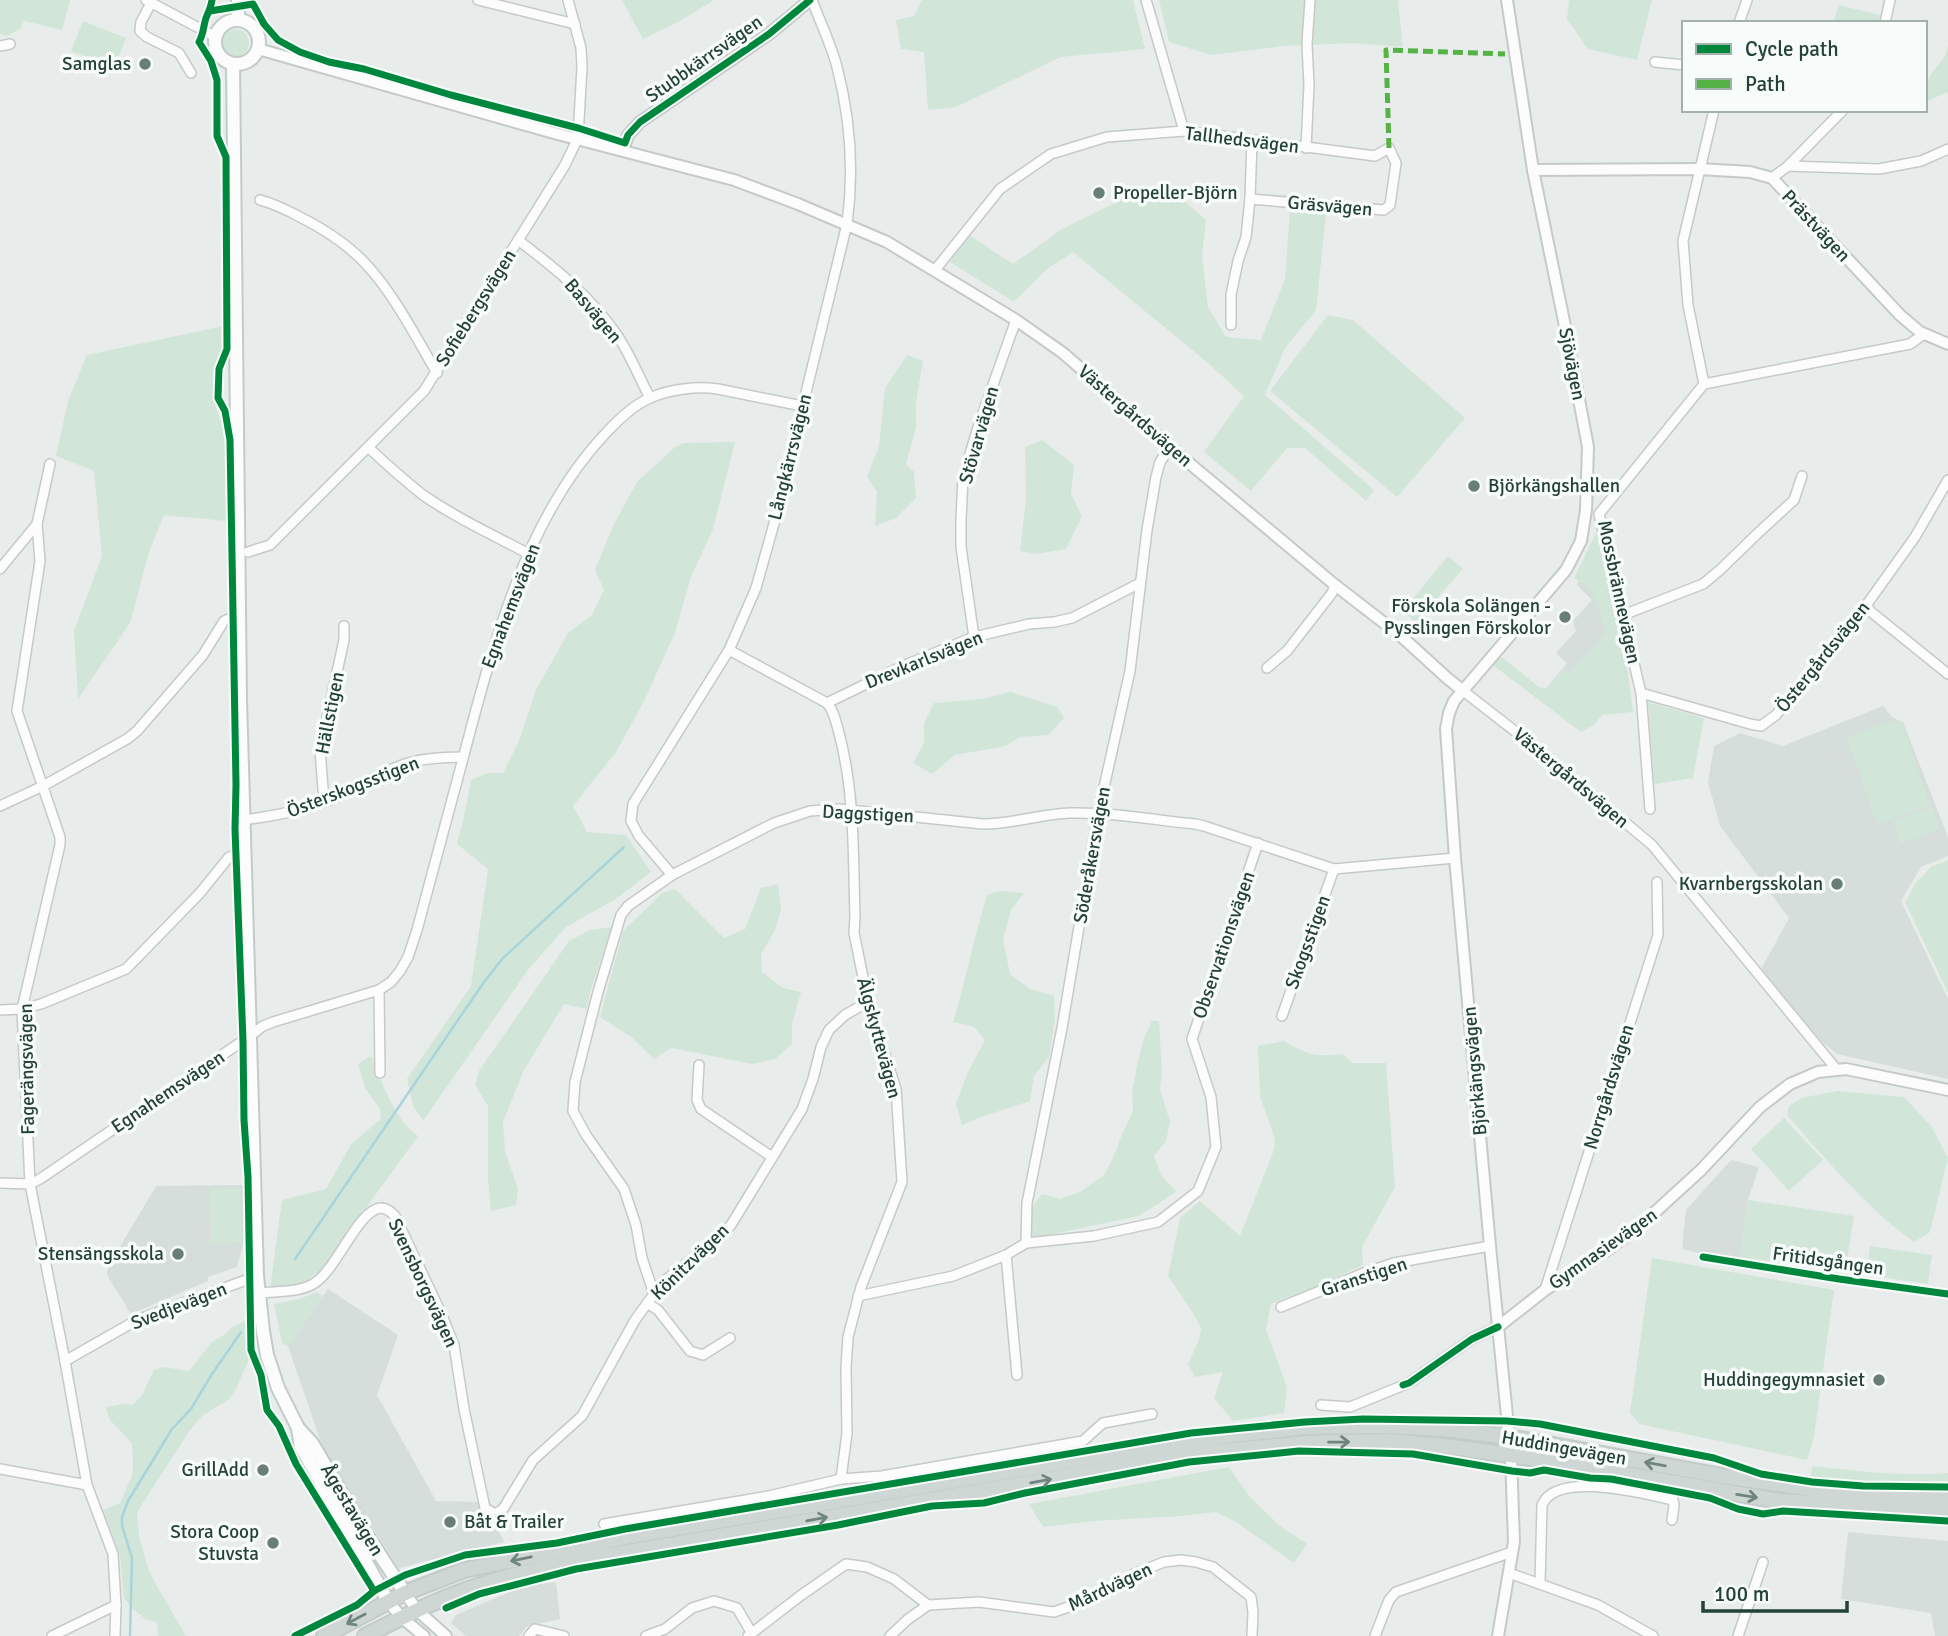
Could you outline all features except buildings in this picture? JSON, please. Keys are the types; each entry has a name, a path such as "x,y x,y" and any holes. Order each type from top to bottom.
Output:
{"main road":[{"path":"238,0 238,20"},
{"path":"238,20 252,26 259,41 253,57 240,65 224,61 214,44 223,24 238,20"},
{"name":"Ågestavägen","path":"233,64 243,820 257,1276 263,1331 267,1355 278,1388 298,1428 312,1443 405,1593"},
{"name":"Huddingevägen","path":"324,1636 388,1601 464,1570 631,1536 1192,1440 1305,1427 1389,1426 1452,1430 1509,1437 1722,1476 1813,1489 1948,1497"},
{"name":"Ågestavägen","path":"298,1428 301,1447 388,1601"},
{"name":"Huddingevägen","path":"365,1636 401,1617 465,1590 593,1558 1201,1453 1308,1443 1390,1441 1453,1447 1779,1501 1948,1511"}],"street":[{"path":"478,0 575,24"},
{"name":"Sofiebergsvägen","path":"248,552 270,545 424,391 554,184 578,138 581,48 568,0"},
{"name":"Stubbkärrsvägen","path":"623,150 628,135 640,122 761,40 811,0"},
{"name":"Långkärrsvägen","path":"672,875 639,836 631,821 633,804 729,650 756,588 847,224 849,123 836,65 811,0"},
{"path":"1146,0 1184,131"},
{"path":"1306,148 1310,0"},
{"name":"Sjövägen","path":"1462,690 1566,570 1580,541 1586,510 1588,447 1533,170 1507,0"},
{"path":"1741,21 1747,0"},
{"path":"1885,21 1890,0"},
{"path":"191,73 179,52 140,31 149,2 216,37"},
{"name":"Västergårdsvägen","path":"258,48 734,180 887,242 1016,320 1063,353 1335,585 1401,636 1447,678 1534,746 1652,845 1837,1070"},
{"path":"1655,62 1682,65"},
{"path":"1713,112 1683,241 1688,305 1704,384 1910,344 1924,334"},
{"path":"1772,178 1788,166 1841,112"},
{"name":"Tallhedsvägen","path":"935,270 1000,189 1051,154 1107,137 1184,131 1375,156 1390,148"},
{"path":"1231,325 1231,295 1246,237 1252,140"},
{"name":"Gräsvägen","path":"1250,199 1384,210 1390,205 1396,163 1390,148"},
{"path":"1788,166 1879,170 1921,161 1948,149"},
{"name":"Prästvägen","path":"1533,170 1699,169 1750,172 1772,178 1900,314 1924,334 1948,344"},
{"path":"260,201 273,203 315,224 345,246 372,271 395,302 437,373"},
{"name":"Basvägen","path":"518,240 584,295 618,336 650,398"},
{"name":"Stövarvägen","path":"974,637 961,547 964,477 979,424 1016,320"},
{"name":"Mossbrännevägen","path":"1650,809 1641,693 1599,514 1704,384"},
{"name":"Egnahemsvägen","path":"30,1184 40,1180 263,1026 379,990 391,982 400,971 417,930 500,626 528,554 586,454 613,425 650,398 706,387 802,406"},
{"name":"Söderåkersvägen","path":"1026,1243 1027,1203 1062,1028 1098,814 1130,671 1156,477 1160,462 1170,447"},
{"path":"369,448 426,497 466,522 528,554"},
{"name":"Fagerängsvägen","path":"50,464 37,524 40,561 18,711 60,836 22,1009 30,1184 86,1485 112,1550 115,1636"},
{"path":"1623,615 1703,584 1794,500 1802,476"},
{"name":"Östergårdsvägen","path":"1641,693 1761,726 1776,715 1864,607 1915,537 1948,480"},
{"path":"0,569 37,524"},
{"name":"Drevkarlsvägen","path":"827,702 903,666 974,637 1029,624 1072,618 1140,583"},
{"path":"1267,668 1287,651 1332,593 1335,585"},
{"path":"1864,607 1948,674"},
{"path":"0,806 43,786 137,731 203,655 224,621 240,614"},
{"name":"Hällstigen","path":"324,801 320,750 344,640 344,626"},
{"path":"729,650 827,702"},
{"name":"Björkängsvägen","path":"1462,690 1449,713 1446,729 1455,858 1511,1456 1514,1542 1498,1636"},
{"name":"Älgskyttevägen","path":"827,702 841,740 852,811 854,933 867,1002 896,1089 902,1182 858,1296 848,1337 847,1433 841,1479"},
{"name":"Österskogsstigen","path":"243,820 290,813 324,801 403,765 432,758 463,757"},
{"name":"Daggstigen","path":"654,1294 624,1189 586,1135 573,1111 575,1082 621,915 628,906 672,875 774,823 810,811 839,809 983,824 1070,813 1204,826 1334,869 1455,858"},
{"name":"Observationsvägen","path":"1026,1243 1094,1236 1158,1222 1198,1191 1216,1147 1211,1097 1192,1039 1258,843"},
{"path":"0,1010 22,1009 41,1004 126,969 200,893 229,857 245,853"},
{"name":"Skogsstigen","path":"1282,1016 1334,869"},
{"name":"Norrgårdsvägen","path":"1545,1290 1658,935 1657,882"},
{"path":"379,990 380,1073"},
{"name":"Könitzvägen","path":"495,1514 503,1509 533,1460 582,1416 632,1327 663,1282 717,1239 730,1225 802,1109 829,1030 867,1002"},
{"path":"699,1065 697,1100 701,1109 772,1157"},
{"name":"Gymnasievägen","path":"1321,1405 1350,1407 1409,1383 1472,1339 1498,1327 1545,1290 1642,1224 1701,1170 1743,1124 1779,1091 1810,1075 1846,1069 1948,1090"},
{"path":"0,1183 30,1184"},
{"name":"Svensborgsvägen","path":"259,1293 300,1289 314,1284 326,1273 368,1215 383,1208 389,1210 395,1216 411,1248 454,1345 468,1432 485,1508 495,1514"},
{"path":"858,1296 953,1276 1006,1255 1026,1243"},
{"name":"Granstigen","path":"1281,1307 1394,1263 1490,1245"},
{"path":"1006,1255 1017,1375"},
{"name":"Svedjevägen","path":"65,1361 137,1320 257,1276"},
{"path":"647,1303 658,1310 690,1351 702,1355 730,1338"},
{"path":"604,1524 769,1496 841,1479 882,1476 1083,1441 1103,1423 1152,1414"},
{"path":"0,1469 86,1485"},
{"path":"1540,1584 1542,1505 1550,1493 1566,1488 1603,1487 1673,1500 1672,1520"},
{"path":"1375,1636 1389,1600 1396,1592 1513,1552"},
{"name":"Mårdvägen","path":"928,1605 979,1602 1054,1612 1091,1599 1134,1574 1164,1562 1181,1560 1213,1567 1251,1597 1252,1636"},
{"path":"1738,1636 1763,1562"},
{"path":"646,1636 665,1629 692,1608 714,1601 737,1608 750,1634 846,1564 867,1567 894,1579 928,1605 890,1636"},
{"path":"1509,1573 1598,1605 1653,1636"},
{"path":"405,1593 417,1610 446,1636"},
{"path":"388,1601 401,1617 424,1636"},
{"path":"52,1636 116,1605"},
{"path":"529,1636 535,1629 564,1636"}],"shaded area":[{"path":"1590,548 1628,674 1546,689 1567,663 1556,653 1576,631 1573,621 1592,600 1577,585"},
{"name":"Kvarnbergsskolan","path":"1883,706 1893,718 1903,722 1948,837 1948,856 1921,867 1901,901 1948,999 1948,1079 1837,1054 1820,1040 1761,969 1789,918 1720,826 1708,782 1714,746 1740,733 1783,746"},
{"path":"1731,1160 1759,1167 1748,1200 1738,1263 1682,1249 1686,1210"},
{"path":"244,1185 243,1246 237,1267 208,1277 208,1281 131,1314 107,1272 156,1186"},
{"path":"328,1289 398,1335 377,1395 436,1501 485,1502 504,1542 399,1568 326,1457 288,1346"},
{"path":"1848,1532 1948,1541 1948,1636 1935,1636 1931,1613 1841,1599"},
{"path":"556,1582 560,1619 528,1626 519,1636 466,1636 451,1623 456,1615 523,1586"}],"green space":[{"path":"0,0 70,0 62,30 24,21 20,29 7,36 0,34"},
{"path":"622,0 714,0 643,39"},
{"path":"922,0 1133,0 1145,49 1061,57 956,107 928,110 924,52 901,49 896,20 914,16"},
{"path":"1159,0 1398,0 1403,47 1354,43 1283,46 1211,55 1169,42"},
{"path":"1569,0 1652,0 1637,60 1588,49 1567,19"},
{"path":"1839,5 1883,16 1882,21 1834,21"},
{"path":"83,21 126,38 114,68 71,51"},
{"path":"235,29 245,33 249,43 245,53 235,57 225,53 221,43 225,33"},
{"path":"1948,46 1948,92 1927,101 1929,77 1945,56"},
{"path":"1123,199 1184,201 1206,220 1202,256 1208,307 1226,337 1261,340 1285,279 1290,209 1326,214 1316,310 1285,348 1265,395 1374,490 1366,501 1305,448 1287,448 1251,491 1204,452 1244,396 1073,252 1047,269 1014,302 950,262 969,235 1013,264 1062,229"},
{"path":"1328,315 1353,320 1465,418 1397,497 1270,391"},
{"path":"224,326 224,349 216,368 214,402 225,439 226,521 164,515 149,552 130,623 78,699 74,631 102,556 94,471 56,456 68,401 87,355"},
{"path":"907,355 923,361 916,402 916,428 906,464 914,472 916,498 896,518 875,526 877,492 867,477 879,446 885,388"},
{"path":"1042,440 1074,465 1071,494 1082,516 1066,549 1036,554 1020,551 1026,500 1025,447"},
{"path":"735,442 713,529 691,577 675,633 644,701 616,752 573,806 587,832 626,835 651,872 616,899 566,927 528,970 423,1121 413,1106 407,1079 471,986 488,869 457,844 471,780 487,773 503,773 519,741 536,690 568,633 592,615 604,590 595,570 614,524 637,482 675,447 684,443"},
{"path":"1597,531 1623,643 1633,712 1602,715 1594,725 1581,732 1490,663 1502,657 1539,687 1546,688 1563,669 1569,674 1605,634 1593,594 1574,578"},
{"path":"1448,556 1463,569 1416,622 1403,611"},
{"path":"1011,692 1057,707 1064,718 1049,735 1020,737 1006,746 955,755 932,774 913,763 924,743 924,723 934,703 981,699"},
{"path":"1648,702 1704,718 1693,778 1654,784"},
{"path":"1895,720 1902,723 1930,805 1877,824 1847,737"},
{"path":"1932,807 1940,829 1900,844 1893,821"},
{"path":"1948,860 1948,993 1905,902 1916,883 1931,867"},
{"path":"778,884 781,910 775,930 761,954 762,972 783,988 801,992 792,1024 792,1044 775,1059 753,1064 671,1048 654,1059 631,1037 600,1017 623,931 662,893 675,889 724,938 745,929 761,888"},
{"path":"1000,891 1024,893 1011,910 1003,939 1010,974 1030,989 1054,996 1055,1020 1049,1057 1034,1076 1030,1101 962,1125 956,1104 967,1074 985,1040 974,1027 953,1022 987,895"},
{"path":"612,927 587,1009 564,1004 524,1070 503,1122 505,1151 518,1189 516,1205 491,1211 488,1180 488,1106 475,1085 479,1071 569,941 590,930"},
{"path":"1152,1021 1159,1021 1162,1071 1160,1089 1170,1122 1166,1141 1154,1156 1161,1175 1176,1192 1139,1216 1033,1238 1031,1214 1042,1194 1060,1199 1080,1192 1104,1175 1133,1111 1132,1092 1137,1065"},
{"path":"1284,1041 1312,1054 1342,1054 1353,1063 1386,1063 1395,1187 1362,1247 1363,1265 1271,1304 1266,1330 1287,1387 1284,1413 1233,1421 1214,1398 1223,1372 1195,1377 1188,1364 1199,1340 1201,1328 1168,1276 1180,1218 1200,1201 1240,1236 1274,1150 1275,1139 1260,1096 1258,1046"},
{"path":"371,1056 396,1111 402,1121 418,1136 325,1268 299,1285 270,1288 282,1200 326,1189 352,1143 381,1119 380,1109 365,1088 358,1064"},
{"path":"1838,1091 1904,1097 1931,1126 1948,1158 1930,1232 1914,1242 1863,1198 1787,1115 1789,1106 1801,1098"},
{"path":"1784,1118 1823,1160 1789,1191 1751,1149"},
{"path":"210,1189 240,1189 241,1242 211,1243"},
{"path":"1748,1200 1854,1216 1845,1272 1740,1257"},
{"path":"1870,1246 1932,1255 1928,1284 1866,1275"},
{"path":"1652,1258 1834,1290 1814,1437 1807,1460 1639,1424 1630,1413"},
{"path":"317,1292 323,1296 288,1346 282,1343 274,1304"},
{"path":"246,1321 249,1359 236,1389 229,1399 202,1416 190,1430 137,1512 139,1536 147,1565 186,1636 158,1636 157,1622 147,1620 124,1598 120,1555 103,1510 120,1503 132,1476 133,1465 132,1443 109,1419 106,1407 133,1405 142,1395 154,1370 164,1367 189,1371 212,1342 232,1327"},
{"path":"1813,1466 1897,1474 1948,1473 1948,1481 1889,1483 1810,1477"},
{"path":"1229,1467 1250,1497 1280,1526 1307,1544 1294,1563 1236,1522 1216,1512 1043,1527 1029,1504"}],"waterway":[{"path":"295,1259 503,958 624,847"},
{"path":"130,1636 132,1558 122,1526 122,1517 128,1501 172,1429 191,1409 241,1332"}],"marked path":[{"path":"1389,148 1386,50 1505,54"}],"cycle path":[{"path":"212,0 199,42 211,61 217,80 217,136 226,157 227,349 219,369 218,398 225,411 230,440 235,829 248,1177 251,1350 261,1375 267,1410 279,1426 296,1464 374,1591"},
{"path":"210,11 253,4 264,24 278,40 300,52 625,143 628,135 640,122 769,34 810,0"},
{"name":"Fritidsgången","path":"1703,1257 1948,1294"},
{"path":"1403,1385 1472,1339 1498,1327"},
{"path":"295,1636 357,1605 374,1591 405,1575 465,1555 557,1543 625,1529 1191,1433 1305,1422 1363,1419 1540,1424 1714,1458 1761,1474 1812,1482 1863,1486 1948,1487"},
{"path":"446,1608 479,1594 576,1569 838,1525 932,1506 984,1503 1189,1462 1299,1451 1413,1454 1512,1471 1530,1473 1544,1470 1611,1479 1710,1498 1738,1509 1763,1514 1783,1511 1948,1521"}],"place":[{"name":"Samglas","path":"145,64"},
{"name":"Propeller-Björn","path":"1099,193"},
{"name":"Björkängshallen","path":"1474,486"},
{"name":"Förskola Solängen - Pysslingen Förskolor","path":"1565,617"},
{"name":"Kvarnbergsskolan","path":"1837,884"},
{"name":"Stensängsskola","path":"178,1254"},
{"name":"Huddingegymnasiet","path":"1879,1380"},
{"name":"GrillAdd","path":"263,1470"},
{"name":"Båt & Trailer","path":"450,1522"},
{"name":"Stora Coop Stuvsta","path":"273,1543"}]}
